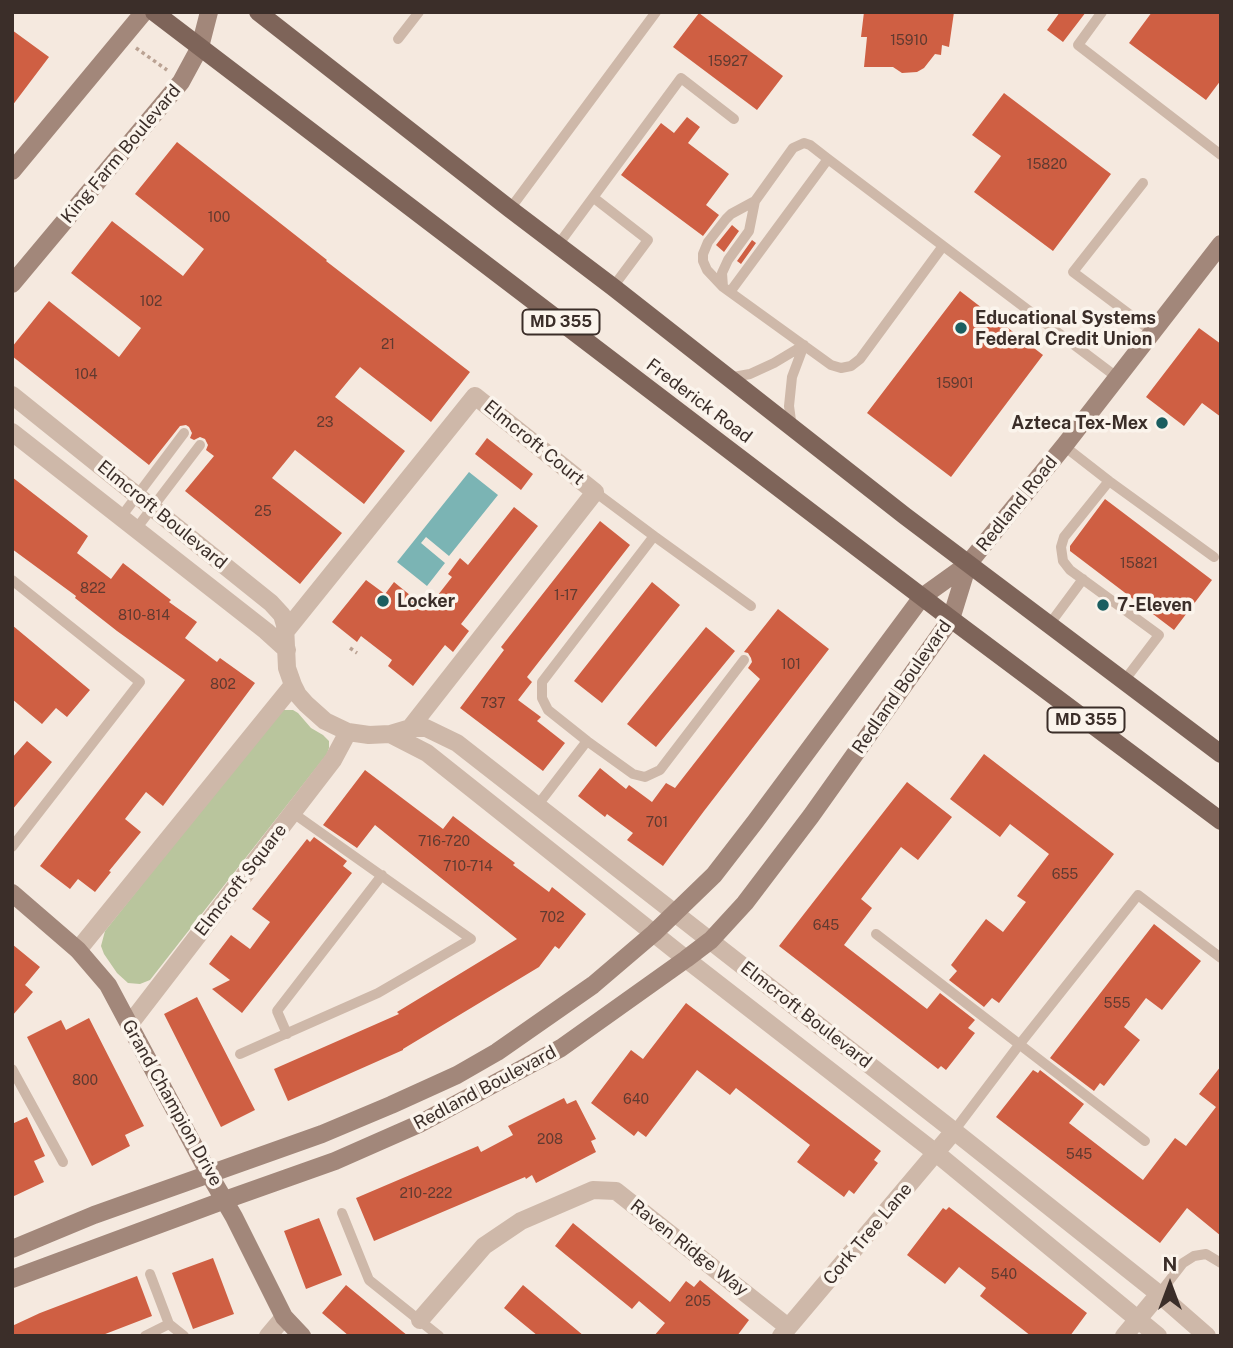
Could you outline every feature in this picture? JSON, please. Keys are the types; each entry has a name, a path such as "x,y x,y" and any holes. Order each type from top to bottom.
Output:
{"main road":[{"path":"12,171 144,12"},
{"name":"Frederick Road","path":"154,12 951,619 1221,821"},
{"name":"King Farm Boulevard","path":"12,284 181,82 200,47 209,12"},
{"name":"Frederick Road","path":"258,12 968,564 1221,754"},
{"name":"Redland Road","path":"968,564 1118,378 1221,244"},
{"name":"Redland Boulevard","path":"12,1249 94,1215 323,1134 457,1075 532,1029 583,992 654,933 714,875 922,597 968,564"},
{"name":"Redland Boulevard","path":"12,1279 335,1161 419,1124 561,1048 686,960 711,940 745,903 811,816 951,619 968,564"},
{"name":"Grand Champion Drive","path":"12,893 78,950 108,985 225,1200 284,1317 302,1336"}],"street":[{"name":"Elmcroft Boulevard","path":"12,395 271,603 282,615 287,668 293,685 298,695 325,721 348,732 369,735 426,728 457,743 954,1131 1159,1294 1207,1336"},
{"name":"Elmcroft Court","path":"286,641 475,396 595,492 410,728"},
{"name":"Elmcroft Boulevard","path":"12,432 266,631 286,641"},
{"path":"78,950 293,685"},
{"name":"Elmcroft Square","path":"129,1025 333,761 348,732"},
{"name":"Elmcroft Boulevard","path":"390,734 427,753 686,960 936,1153 1158,1336"},
{"name":"Cork Tree Lane","path":"784,1331 954,1131"},
{"name":"Raven Ridge Way","path":"420,1320 484,1246 521,1221 593,1190 617,1191 784,1331"},
{"path":"1124,1336 1159,1294"},
{"path":"268,1336 284,1317"}],"lane":[{"path":"398,39 419,12"},
{"path":"510,209 656,12"},
{"path":"1102,12 1078,45 1221,155"},
{"path":"558,246 681,78 734,119"},
{"path":"727,289 722,273 749,231 755,201 793,148 804,143 1118,378"},
{"path":"727,289 828,159"},
{"path":"1143,183 1073,272 1153,332"},
{"path":"594,198 648,240 613,287"},
{"path":"755,201 731,214 708,242 703,261 706,270 727,289 831,365 841,368 860,359 943,246"},
{"path":"728,378 750,374 804,345"},
{"path":"792,428 789,406 792,377 804,345"},
{"path":"136,528 145,502 184,433"},
{"path":"121,517 145,502 200,445"},
{"path":"1064,446 1214,557"},
{"path":"1109,481 1064,537 1061,547 1063,561 1070,570 1159,635 1124,681"},
{"path":"595,492 751,606"},
{"path":"654,536 542,682 542,698 548,710 633,774 645,777 660,770 744,660"},
{"path":"1049,625 1083,579"},
{"path":"12,580 140,682 12,847"},
{"path":"537,806 587,741"},
{"path":"240,1054 378,993 471,939 293,813"},
{"path":"287,1034 277,1010 382,875"},
{"path":"954,1131 1018,1045 1138,895 1221,958"},
{"path":"876,934 1145,1141"},
{"path":"12,1069 63,1162"},
{"path":"12,1097 24,1091"},
{"path":"342,1213 369,1280 439,1336"},
{"path":"1159,1294 1183,1263 1194,1256 1206,1254 1221,1263"},
{"path":"150,1274 169,1324 184,1336"},
{"path":"145,1336 169,1324"}],"path":[{"path":"133,45 171,74"},
{"path":"350,648 357,653"}],"green space":[{"path":"282,710 298,713 311,728 323,735 329,741 327,754 150,980 140,984 128,983 104,954 101,946 105,931"}],"water":[{"path":"469,472 498,495 449,556 426,537 421,543 445,563 427,586 397,562"}],"building":[{"path":"864,12 954,12 949,47 942,45 941,55 935,54 924,68 917,72 902,73 893,67 864,67 867,37 861,37"},
{"path":"1060,12 1086,12 1063,42 1047,30"},
{"path":"1152,12 1221,12 1221,80 1206,100 1129,43"},
{"path":"699,13 783,76 757,110 673,47"},
{"path":"12,30 49,57 12,106"},
{"path":"1004,93 1111,174 1053,251 974,192 1001,156 972,135"},
{"path":"687,117 700,127 688,143 729,174 706,205 719,215 703,236 621,175 661,123 674,133"},
{"path":"177,142 470,372 431,422 360,367 335,397 405,451 364,504 295,450 272,478 342,533 300,584 185,491 214,456 206,450 208,445 205,439 190,438 192,433 189,427 180,426 149,465 12,356 12,347 49,301 119,357 141,328 71,273 112,221 183,276 204,249 135,194"},
{"path":"732,225 739,231 724,252 716,245"},
{"path":"752,240 756,243 741,264 737,261"},
{"path":"960,291 1043,355 951,477 867,413"},
{"path":"1199,328 1221,344 1221,417 1202,403 1184,426 1146,397"},
{"path":"487,438 533,474 521,490 475,454"},
{"path":"12,477 88,536 77,553 111,579 123,563 197,622 185,638 217,662 220,658 255,683 163,806 146,792 125,819 141,832 95,892 78,879 70,889 40,866 185,680 12,549"},
{"path":"1105,499 1212,580 1174,630 1070,551 1070,546"},
{"name":"Locker","path":"514,507 538,526 461,624 469,631 453,652 445,645 413,686 388,666 392,660 361,636 357,642 332,622 366,580 385,594 394,582 427,609 452,577 448,574 460,558 468,565"},
{"path":"600,521 630,545 527,677 532,682 518,700 541,717 537,721 565,743 543,771 460,708 504,650 501,647"},
{"path":"652,582 680,605 602,703 574,681"},
{"path":"778,609 829,649 663,866 627,840 633,833 607,814 605,817 578,796 600,768 626,789 629,785 652,802 666,783 675,788 760,679 748,668 752,662 751,658 744,652"},
{"path":"12,625 90,690 67,717 56,708 42,724 12,699"},
{"path":"706,627 735,651 656,747 627,724"},
{"path":"27,741 52,762 12,810 12,758"},
{"path":"984,754 1114,854 999,1003 992,998 984,1007 949,980 957,971 951,965 986,919 1003,932 1026,902 1017,896 1049,854 1010,824 1000,837 950,799"},
{"path":"365,770 443,829 453,816 549,892 552,887 586,914 559,949 555,946 539,967 403,1050 288,1101 274,1069 399,1014 397,1012 517,939 375,825 357,848 323,825"},
{"path":"907,782 952,817 918,860 901,847 861,899 872,908 844,945 927,1009 940,993 975,1020 968,1028 975,1033 946,1070 941,1066 938,1069 779,946"},
{"path":"314,837 347,861 343,866 352,873 242,1013 212,989 230,980 209,964 231,935 250,949 270,922 252,909 307,839 310,842"},
{"path":"1154,924 1201,961 1162,1010 1146,998 1124,1027 1140,1040 1104,1086 1100,1083 1094,1091 1050,1058"},
{"path":"12,944 40,967 25,985 33,992 12,1016"},
{"path":"197,997 255,1110 221,1127 164,1014"},
{"path":"686,1003 881,1151 874,1160 878,1163 854,1194 849,1190 844,1197 797,1162 810,1145 736,1088 730,1095 697,1070 646,1137 638,1131 634,1136 591,1103 631,1050 643,1059"},
{"path":"89,1018 144,1126 125,1135 130,1146 92,1166 27,1037 61,1020 66,1030"},
{"path":"1221,1066 1221,1236 1187,1208 1160,1243 996,1117 1033,1070 1038,1073 1040,1070 1084,1104 1069,1123 1143,1180 1175,1138 1186,1146 1216,1107 1199,1094"},
{"path":"564,1098 567,1104 576,1100 596,1139 591,1141 596,1152 536,1183 532,1175 526,1179 525,1177 374,1241 356,1198 478,1146 481,1152 513,1135 508,1126"},
{"path":"27,1117 45,1156 34,1161 44,1182 12,1197 12,1124"},
{"path":"949,1207 1087,1313 1070,1336 1031,1336 980,1296 986,1288 959,1267 945,1284 907,1255 943,1208 946,1210"},
{"path":"319,1218 342,1275 306,1289 284,1231"},
{"path":"573,1223 670,1302 686,1281 694,1287 700,1280 749,1320 737,1336 654,1336 665,1323 639,1301 632,1309 555,1246"},
{"path":"213,1258 234,1314 193,1329 172,1273"},
{"path":"137,1276 152,1316 100,1336 12,1336 12,1326"},
{"path":"346,1285 408,1336 349,1336 322,1313"},
{"path":"523,1285 584,1336 538,1336 504,1308"}],"place":[{"name":"Educational Systems Federal Credit Union","path":"961,328"},
{"name":"Azteca Tex-Mex","path":"1162,423"},
{"name":"Locker","path":"383,601"},
{"name":"7-Eleven","path":"1103,605"}]}
